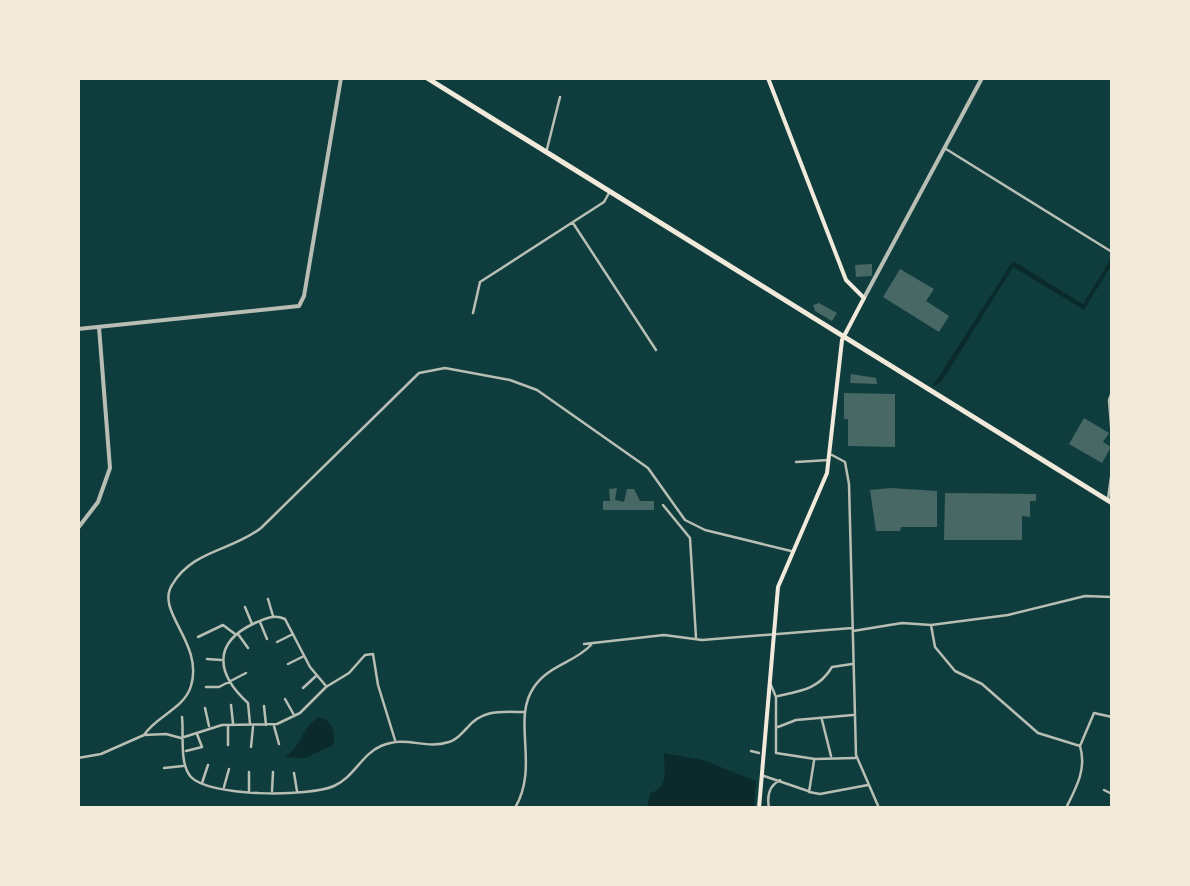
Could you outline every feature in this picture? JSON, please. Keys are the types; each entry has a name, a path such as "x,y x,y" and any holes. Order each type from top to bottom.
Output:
{"main road":[{"path":"428,78 1110,502"},
{"path":"758,808 778,587 821,490 830,457 844,336 864,298 846,280 768,78"}],"street":[{"path":"78,329 299,306 304,296 341,78"},
{"path":"864,298 982,78"},
{"path":"546,151 560,97"},
{"path":"945,148 1112,252"},
{"path":"474,312 480,282 604,202 610,192"},
{"path":"572,222 656,350"},
{"path":"78,528 98,502 110,468 98,327"},
{"path":"78,758 102,754 144,735 182,702 192,680 192,650 168,602 172,584 201,556 261,528 388,402 426,370 444,368 529,386 648,468 685,520 705,530 792,551"},
{"path":"1112,392 1112,438"},
{"path":"796,462 830,457 845,462 849,484 857,758 878,808"},
{"path":"1110,502 1112,470"},
{"path":"662,505 690,538 696,640"},
{"path":"584,644 664,635 696,640 914,622 931,624 1008,615 1085,596 1112,597"},
{"path":"268,599 273,616"},
{"path":"245,607 252,624"},
{"path":"251,747 248,703 228,682 223,660 236,634 273,616 285,619 326,687"},
{"path":"260,621 268,638"},
{"path":"198,637 224,624 248,648"},
{"path":"931,624 938,653 955,671 982,684 1038,733 1080,746"},
{"path":"277,642 293,634"},
{"path":"515,808 526,770 528,747 523,712 530,692 546,672 591,644"},
{"path":"144,735 184,738 209,728 274,725 295,716 326,687 373,654 395,741"},
{"path":"288,664 305,656"},
{"path":"207,659 223,660"},
{"path":"776,697 816,687 835,666 852,664"},
{"path":"206,687 219,687 246,673"},
{"path":"303,688 317,676"},
{"path":"768,682 774,686 776,697 776,754"},
{"path":"285,699 295,716"},
{"path":"228,745 230,705"},
{"path":"264,706 266,726"},
{"path":"205,708 209,728"},
{"path":"182,717 185,766 190,776 202,783 248,793 319,791 341,782 374,750 395,741 443,744 458,738 472,722 491,712 523,712"},
{"path":"1066,808 1080,778 1080,746 1094,713 1112,717"},
{"path":"778,728 796,720 855,714"},
{"path":"822,719 831,758"},
{"path":"274,725 279,744"},
{"path":"184,752 202,747 196,732"},
{"path":"751,751 759,753"},
{"path":"768,754 857,758"},
{"path":"810,792 815,759"},
{"path":"202,783 208,765"},
{"path":"164,768 185,766"},
{"path":"224,788 229,769"},
{"path":"248,793 249,772"},
{"path":"272,792 273,772"},
{"path":"294,772 297,792"},
{"path":"761,775 820,794 868,785"},
{"path":"769,808 772,787 782,780"},
{"path":"1104,790 1112,794"}],"water":[{"path":"1112,257 1112,264 1084,310 1013,267 942,381 932,387 1013,261 1083,304"},
{"path":"319,717 332,728 333,745 305,758 285,757 309,726"},
{"path":"664,753 703,760 756,781 754,808 647,808 650,794 663,782"}],"building":[{"path":"872,264 872,276 856,277 855,265"},
{"path":"900,269 934,289 926,301 949,316 939,332 883,297"},
{"path":"819,303 837,313 832,321 815,311 813,305"},
{"path":"851,374 876,378 877,384 850,383"},
{"path":"844,393 895,394 895,447 848,446"},
{"path":"1084,418 1109,433 1103,442 1111,447 1102,463 1069,444"},
{"path":"617,488 615,500 624,502 627,489 634,489 640,501 654,501 654,510 603,510 603,501 610,501 609,489"},
{"path":"870,490 937,491 937,527 876,531"},
{"path":"945,493 1036,494 1036,501 1030,501 1030,517 1022,516 1022,540 944,540"}]}
